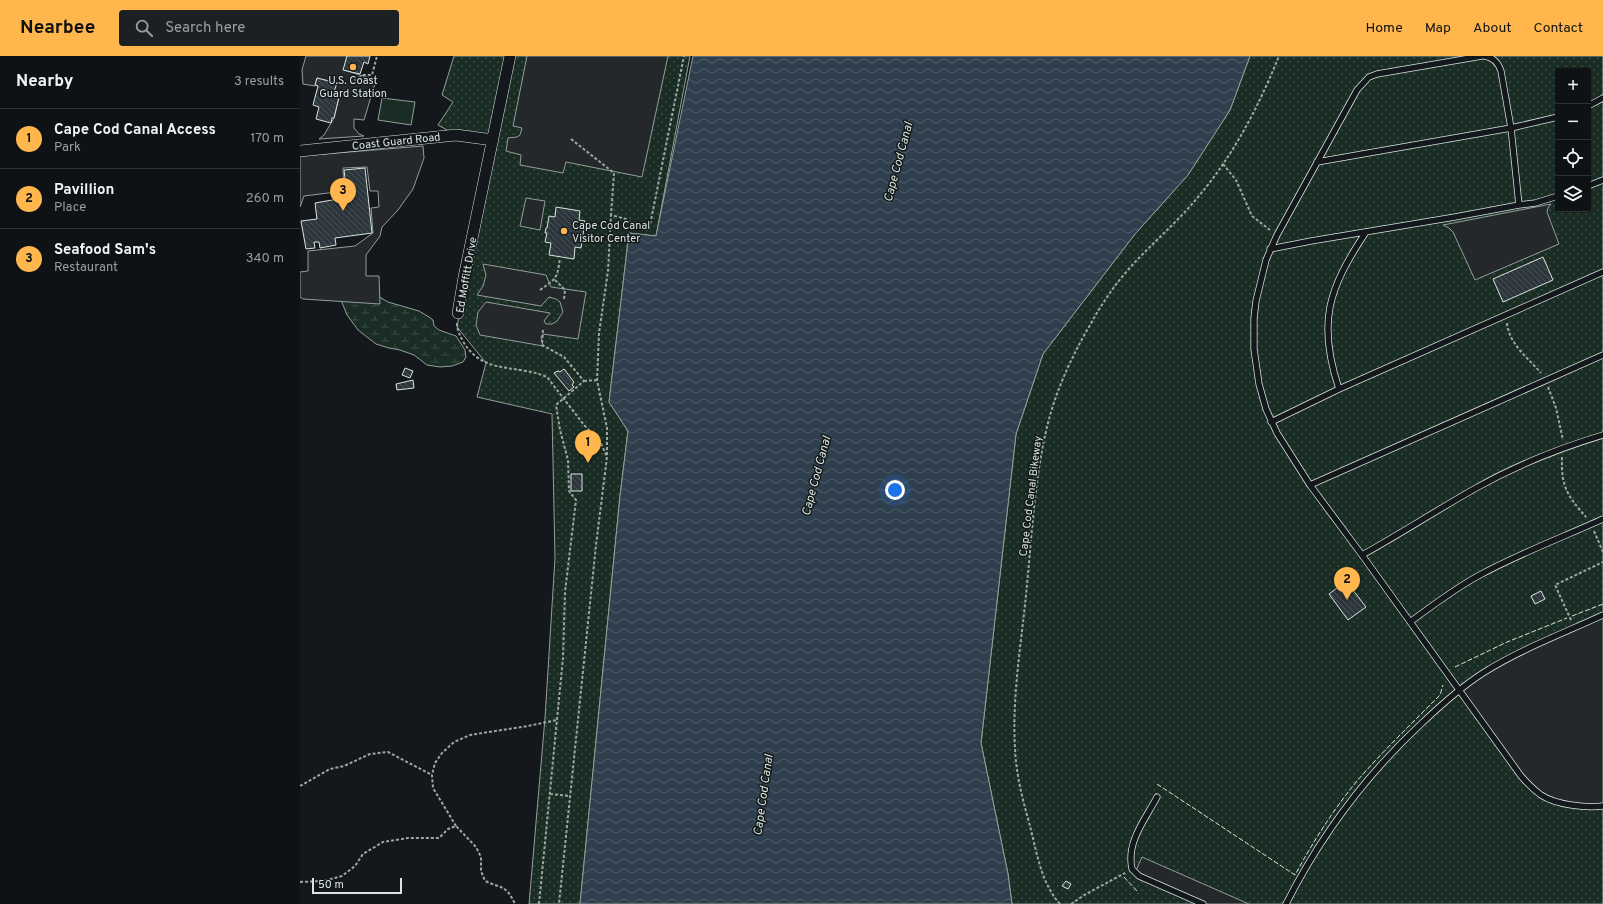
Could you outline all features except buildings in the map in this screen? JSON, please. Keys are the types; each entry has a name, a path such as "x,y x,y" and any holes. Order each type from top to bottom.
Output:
{"street":[{"name":"Ed Moffitt Drive","path":"458,313 464,276 510,56"},
{"name":"Coast Guard Road","path":"300,151 456,135 493,140"}],"lane":[{"path":"1519,204 1511,128 1501,71 1499,65 1494,60 1483,56 1377,74 1369,77 1357,90 1270,249 1262,274 1256,301 1254,318 1254,349 1259,384 1271,422 1310,485 1520,776 1542,796 1553,801 1569,804 1603,806"},
{"path":"1591,104 1603,98"},
{"path":"1317,162 1511,128 1555,118"},
{"path":"1591,185 1603,180"},
{"path":"1270,249 1454,217 1519,204 1535,203 1555,197"},
{"path":"1339,389 1329,353 1327,335 1328,315 1332,297 1339,278 1346,263 1366,232"},
{"path":"1271,422 1339,389 1603,272"},
{"path":"1310,485 1603,355"},
{"path":"1362,556 1477,488 1563,449 1603,435"},
{"path":"1410,622 1477,576 1603,519"},
{"path":"1286,904 1301,875 1348,803 1391,753 1429,716 1458,690 1498,664 1603,615"},
{"path":"1157,797 1134,840 1130,855 1132,869 1139,876 1203,904"}],"path":[{"path":"350,83 363,75 372,75 377,56"},
{"path":"611,215 626,219 635,227 649,230 684,56"},
{"name":"Cape Cod Canal Bikeway","path":"1060,904 1047,884 1041,869 1022,796 1016,763 1015,746 1015,705 1035,506 1045,438 1055,400 1067,370 1099,309 1133,264 1188,208 1212,180 1254,113 1278,56"},
{"path":"559,904 569,796 607,457 607,428 597,380 599,333 608,271 614,173 571,140"},
{"path":"1223,164 1236,180 1252,216 1260,224 1277,235"},
{"path":"540,290 555,280 558,276 560,258"},
{"path":"555,280 565,290 564,299"},
{"name":"Ed Moffitt Drive","path":"458,313 457,327 460,336 481,361 494,366 538,373 547,377 584,425 600,441 607,457"},
{"path":"1506,315 1507,327 1518,348 1546,380 1556,408 1563,437 1562,470 1565,489 1591,525 1603,552"},
{"path":"543,329 542,345 564,357 584,381"},
{"path":"539,904 563,658 565,592 576,500 569,491 568,460 560,430 556,405 584,381 597,380"},
{"path":"1574,628 1555,585 1603,562"},
{"path":"516,904 512,896 504,888 495,886 485,881 481,871 481,857 476,847 456,826 433,788 432,775 435,763 442,753 454,742 470,735 557,720"},
{"path":"300,786 330,769 344,766 370,754 388,752 432,775"},
{"path":"550,794 569,796"},
{"path":"300,882 323,881 342,876 355,866 363,854 383,842 408,838 439,838 448,829 456,826"},
{"path":"1071,904 1086,894 1132,869"}],"green space":[{"path":"454,56 690,56 656,236 629,233 609,402 628,431 620,496 580,904 529,904 545,718 555,558 552,414 477,397 486,363 457,327 477,215 493,140 456,135 438,125 453,102 442,95"},
{"path":"1250,56 1603,56 1603,904 1012,904 1008,874 981,743 1016,434 1043,354 1135,234 1188,175 1230,110"},
{"path":"382,98 415,102 411,125 378,120"},
{"path":"378,296 388,302 419,311 433,320 434,326 439,330 456,336 465,350 466,357 463,362 452,366 440,367 427,365 414,355 376,344 358,330 347,315 341,300"}],"shaded area":[{"path":"306,56 347,56 344,70 376,80 364,120 354,119 354,128 359,134 364,136 319,139 324,135 334,118 340,93 334,92 335,83 317,78 315,86 303,84 302,70"},
{"path":"527,56 668,56 642,177 566,162 563,173 520,165 521,155 506,151 508,138 517,137 520,135 522,128 513,126"},
{"path":"423,146 424,158 413,189 398,210 382,227 380,236 366,255 366,276 379,276 380,304 303,299 300,297 300,272 308,271 308,251 355,246 373,233 371,208 379,207 378,191 370,191 367,167 343,168 344,191 304,196 300,207 300,156"},
{"path":"526,198 545,201 540,230 520,226"},
{"path":"1551,204 1547,212 1559,244 1475,280 1453,232 1443,225"},
{"path":"483,264 546,275 551,287 586,292 578,339 543,334 541,337 543,346 480,335 476,325 478,312 486,302 550,313 544,321 546,324 552,324 557,321 563,312 560,302 549,297 541,306 477,295 483,286 486,275"},
{"path":"1603,615 1603,806 1553,801 1530,786 1458,690 1484,672"},
{"path":"1142,857 1249,904 1203,904 1135,873"}],"water":[{"name":"Cape Cod Canal","path":"693,56 1250,56 1230,110 1188,175 1135,234 1043,354 1016,434 981,743 1008,874 1012,904 580,904 620,496 628,431 609,402 629,233 656,236"}],"fence":[{"path":"1572,616 1603,604"},
{"path":"1455,667 1507,642 1567,618"},
{"path":"1157,784 1295,875 1324,826 1348,792 1377,759 1440,695 1443,685"},
{"path":"1124,877 1137,891"}],"place":[{"name":"U.S. Coast Guard Station","path":"353,67"},
{"name":"Seafood Sam's","path":"343,211"},
{"name":"Cape Cod Canal Visitor Center","path":"564,231"},
{"name":"Cape Cod Canal Access","path":"588,463"},
{"name":"Pavillion","path":"1347,600"}]}
